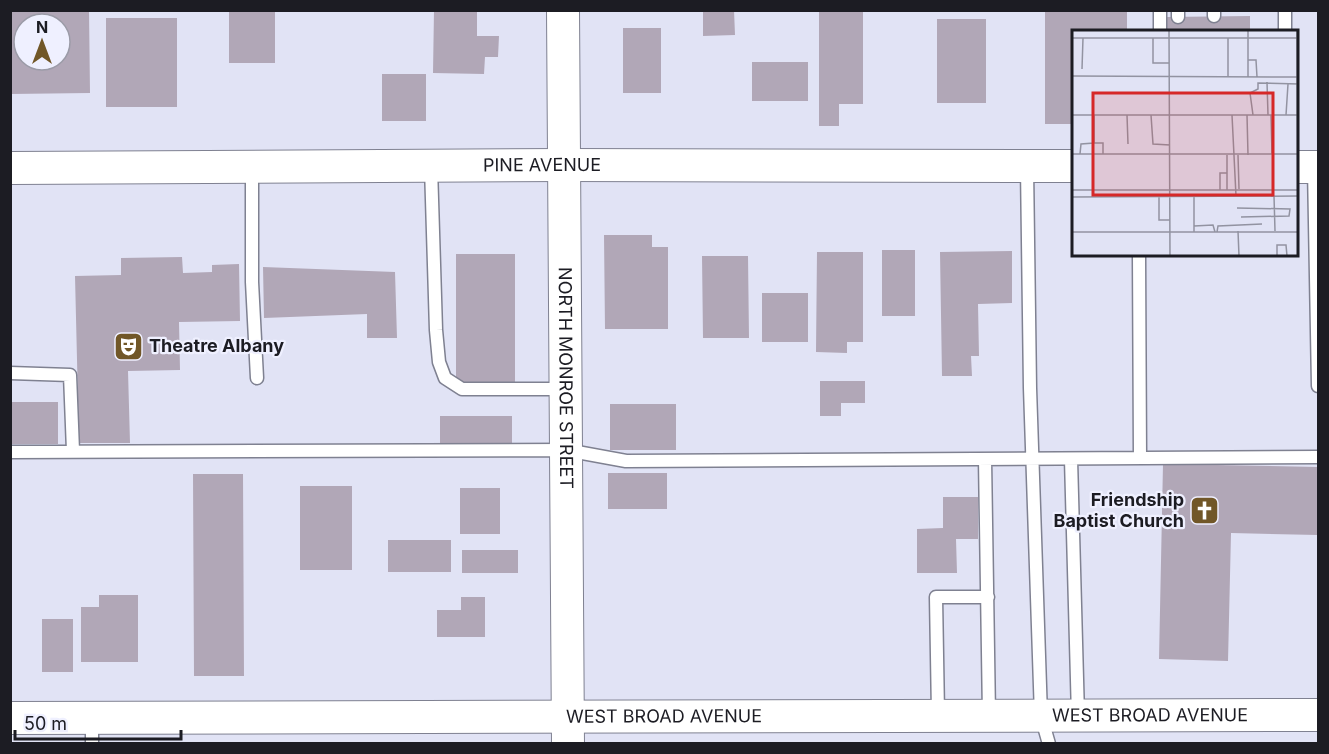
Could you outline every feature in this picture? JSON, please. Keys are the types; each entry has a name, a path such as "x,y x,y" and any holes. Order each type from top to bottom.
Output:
{"main road":[{"name":"NORTH MONROE STREET","path":"563,10 568,730"},
{"name":"PINE AVENUE","path":"10,168 565,165 1072,166"},
{"name":"WEST BROAD AVENUE","path":"10,718 92,731 568,730 989,716 1045,730 1078,716 1318,716"}],"lane":[{"path":"1160,10 1160,30"},
{"path":"1284,10 1285,30"},
{"path":"431,166 436,330 439,362 445,378 462,389 566,390"},
{"path":"1027,166 1032,459 1045,730"},
{"path":"252,167 252,282 257,378"},
{"path":"1310,167 1318,386"},
{"path":"1139,256 1140,458"},
{"path":"10,373 70,375 73,451"},
{"path":"10,452 566,450 626,461 1318,457"},
{"path":"985,459 989,716"},
{"path":"1071,459 1078,716"},
{"path":"938,716 936,597 988,597"}],"building":[{"path":"10,10 89,10 90,93 10,94"},
{"path":"229,10 275,10 275,63 229,63"},
{"path":"434,10 477,10 477,36 499,36 498,57 485,57 484,74 433,73"},
{"path":"703,10 734,10 735,35 703,36"},
{"path":"819,10 863,10 863,104 839,104 839,126 819,126"},
{"path":"1045,10 1127,10 1127,30 1072,30 1072,124 1045,124"},
{"path":"1250,16 1250,30 1167,30 1167,17"},
{"path":"106,18 177,18 177,107 106,107"},
{"path":"937,19 986,19 986,103 937,103"},
{"path":"623,28 661,28 661,93 623,93"},
{"path":"752,62 808,62 808,101 752,101"},
{"path":"382,74 426,74 426,121 382,121"},
{"path":"604,235 652,235 652,247 668,247 668,329 605,329"},
{"path":"882,250 915,250 915,316 882,316"},
{"path":"1012,251 1012,303 978,304 979,356 971,356 972,376 942,376 940,252"},
{"path":"817,252 863,252 863,342 847,342 847,353 816,352"},
{"path":"456,254 515,254 515,382 456,382"},
{"path":"702,256 748,256 749,338 703,338"},
{"name":"Theatre Albany","path":"182,257 183,273 212,272 212,265 239,264 240,321 179,322 180,370 128,371 130,443 79,443 75,276 121,275 121,258"},
{"path":"263,267 395,272 397,338 367,338 367,314 264,318"},
{"path":"762,293 808,293 808,342 762,342"},
{"path":"820,381 865,381 865,403 841,403 841,416 820,416"},
{"path":"10,402 58,402 58,444 10,444"},
{"path":"610,404 676,404 676,450 610,450"},
{"path":"440,416 512,416 512,450 440,450"},
{"path":"1163,464 1318,467 1318,535 1231,533 1228,661 1159,659"},
{"path":"608,473 667,473 667,509 608,509"},
{"path":"193,474 243,474 244,676 194,676"},
{"path":"300,486 352,486 352,570 300,570"},
{"path":"460,488 500,488 500,534 460,534"},
{"path":"943,497 978,497 978,539 956,539 957,573 917,573 917,529 943,528"},
{"path":"388,540 451,540 451,572 388,572"},
{"path":"462,550 518,550 518,573 462,573"},
{"path":"99,595 138,595 138,662 81,662 81,607 99,607"},
{"path":"461,597 485,597 485,637 437,637 437,610 461,610"},
{"path":"42,619 73,619 73,672 42,672"}],"place":[{"name":"Theatre Albany","path":"128,346"},
{"name":"Friendship Baptist Church","path":"1205,510"}]}
